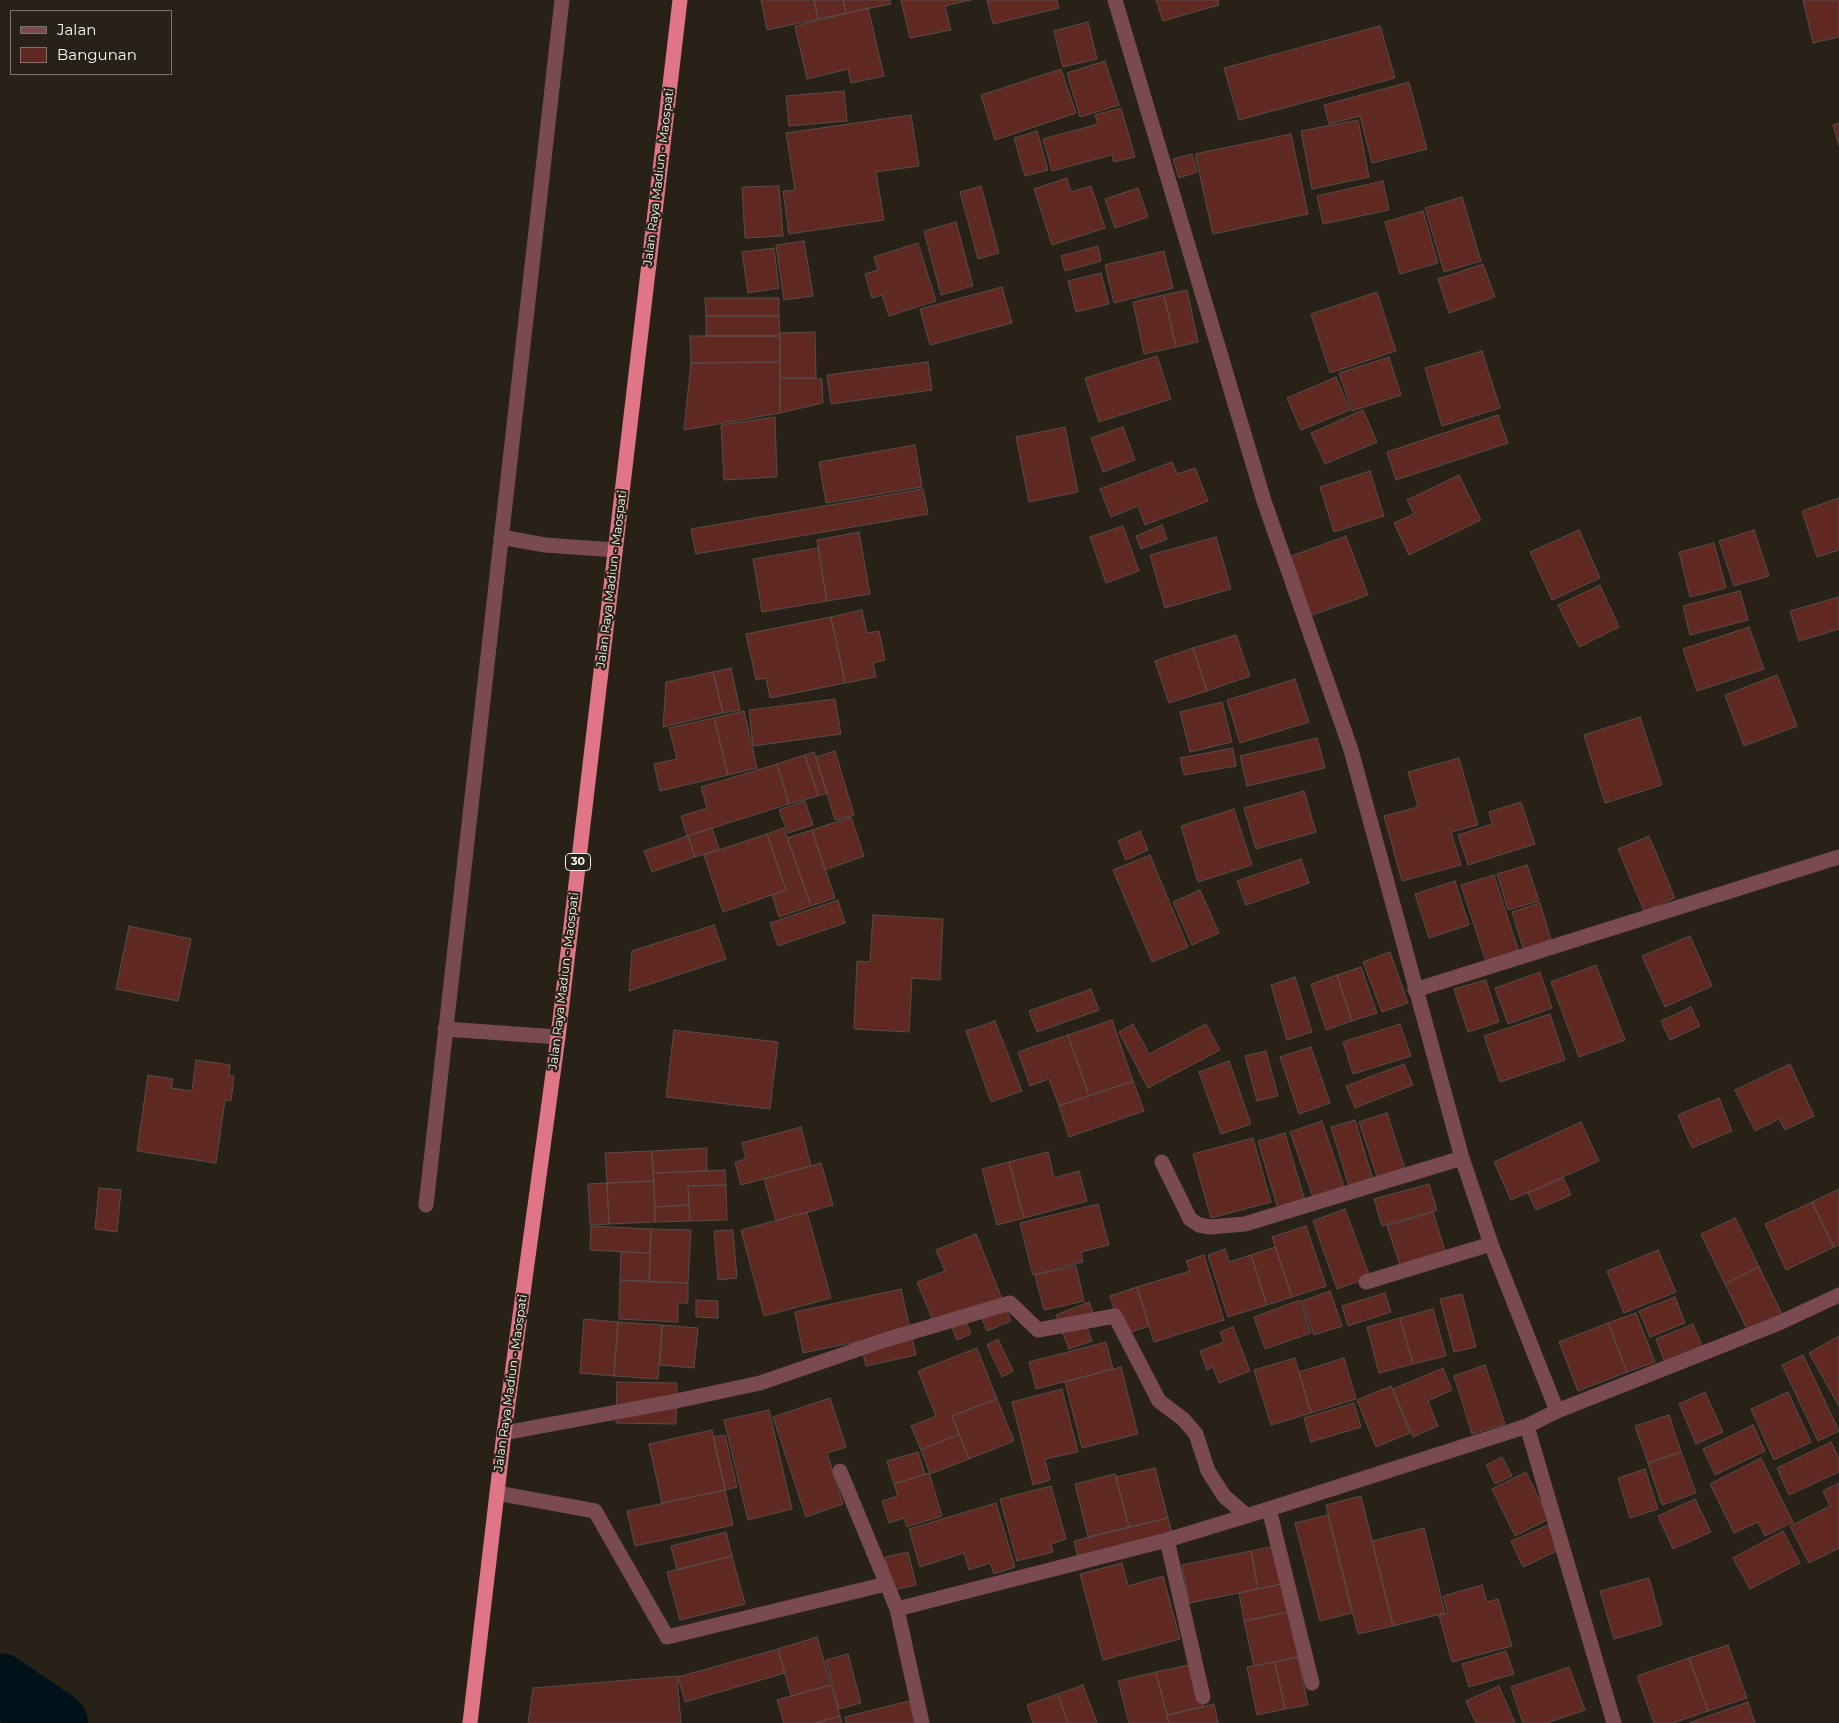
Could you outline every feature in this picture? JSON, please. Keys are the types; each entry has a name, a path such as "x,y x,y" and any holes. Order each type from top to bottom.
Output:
{"highway":[{"name":"Jalan Raya Madiun - Maospati","path":"470,1723 504,1433 558,1037 680,0"}],"street":[{"path":"426,1205 562,0"},
{"path":"1115,0 1264,502 1351,750 1462,1158 1491,1244 1557,1411"},
{"path":"501,537 545,545 615,550"},
{"path":"1415,990 1839,857"},
{"path":"445,1029 558,1037"},
{"path":"1162,1162 1190,1219 1200,1225 1210,1227 1245,1224 1462,1158"},
{"path":"1366,1282 1491,1244"},
{"path":"897,1609 1167,1540 1527,1426 1557,1411 1779,1322 1839,1294"},
{"path":"504,1433 676,1401 760,1383 885,1340 1010,1303 1038,1330 1115,1316 1159,1401 1182,1419 1196,1434 1208,1471 1224,1496 1247,1516"},
{"path":"1527,1426 1614,1723"},
{"path":"840,1471 897,1609 922,1723"},
{"path":"497,1493 594,1510 667,1637 886,1584"},
{"path":"1269,1509 1312,1683"},
{"path":"1167,1540 1203,1697"}],"building":[{"path":"761,0 814,0 818,19 767,30"},
{"path":"814,0 843,0 846,13 818,19"},
{"path":"843,0 890,0 891,4 846,13"},
{"path":"901,0 971,0 945,6 951,30 910,38"},
{"path":"987,0 1057,0 1059,8 993,24"},
{"path":"1156,0 1218,0 1219,5 1163,21"},
{"path":"1803,0 1839,0 1839,37 1813,43"},
{"path":"868,8 884,76 851,83 848,69 807,79 795,26"},
{"path":"1088,22 1097,59 1063,67 1054,31"},
{"path":"1380,26 1395,78 1239,120 1224,68"},
{"path":"1105,61 1119,105 1080,117 1067,73"},
{"path":"1061,69 1076,113 995,140 981,95"},
{"path":"1409,82 1427,149 1372,163 1360,116 1329,124 1324,105"},
{"path":"844,91 847,121 789,126 786,96"},
{"path":"1121,108 1135,157 1114,162 1112,155 1052,171 1043,139 1098,124 1095,115"},
{"path":"911,115 919,166 876,172 884,220 789,234 783,191 795,190 786,133"},
{"path":"1358,120 1369,177 1312,189 1301,131"},
{"path":"1839,123 1839,146 1833,125"},
{"path":"1037,131 1048,170 1025,176 1014,138"},
{"path":"1291,134 1308,214 1213,234 1195,154"},
{"path":"1192,154 1197,172 1179,178 1173,159"},
{"path":"1067,178 1071,192 1091,186 1105,228 1052,245 1034,189"},
{"path":"1383,181 1389,210 1323,224 1317,196"},
{"path":"779,186 783,236 745,238 742,187"},
{"path":"981,186 999,253 978,259 960,192"},
{"path":"1138,188 1148,217 1115,228 1105,199"},
{"path":"1462,197 1481,261 1444,272 1425,208"},
{"path":"1423,211 1438,263 1400,274 1385,222"},
{"path":"956,222 973,286 941,295 924,231"},
{"path":"804,241 813,296 784,300 776,245"},
{"path":"918,243 936,301 889,316 882,295 872,298 865,274 878,270 874,257"},
{"path":"1098,246 1101,261 1065,271 1061,256"},
{"path":"774,248 779,288 748,293 742,252"},
{"path":"1164,251 1173,288 1114,303 1105,265"},
{"path":"1483,264 1495,297 1449,313 1438,279"},
{"path":"1101,273 1109,304 1076,312 1068,281"},
{"path":"1002,287 1012,323 930,345 920,309"},
{"path":"1187,290 1198,342 1176,347 1164,295"},
{"path":"1377,292 1396,351 1330,373 1311,314"},
{"path":"1164,295 1176,347 1144,354 1133,302"},
{"path":"705,298 779,298 779,316 706,316"},
{"path":"706,316 779,316 780,336 706,336"},
{"path":"815,332 816,378 780,378 780,333"},
{"path":"690,336 780,336 780,362 691,363"},
{"path":"1482,351 1500,408 1442,426 1425,368"},
{"path":"1157,356 1171,399 1099,422 1085,378"},
{"path":"1389,357 1401,395 1352,411 1339,373"},
{"path":"780,362 780,413 684,430 691,363"},
{"path":"928,362 932,390 831,404 827,375"},
{"path":"1336,377 1350,410 1301,430 1287,398"},
{"path":"780,378 822,379 823,403 780,413"},
{"path":"1363,410 1377,442 1325,464 1311,433"},
{"path":"1498,415 1508,443 1396,480 1387,452"},
{"path":"775,417 777,477 724,480 721,425"},
{"path":"1065,427 1078,492 1029,502 1016,437"},
{"path":"1123,427 1135,460 1103,472 1091,438"},
{"path":"915,445 922,487 826,503 819,462"},
{"path":"1172,462 1177,474 1195,468 1208,501 1145,525 1138,506 1111,517 1100,489"},
{"path":"1370,471 1384,516 1334,532 1320,487"},
{"path":"1459,475 1481,520 1409,555 1394,523 1414,514 1407,500"},
{"path":"923,489 928,514 696,554 691,529"},
{"path":"1839,498 1839,550 1817,557 1802,511"},
{"path":"1162,525 1167,539 1141,549 1136,536"},
{"path":"1123,526 1139,571 1106,583 1090,537"},
{"path":"1579,530 1600,578 1552,600 1530,552"},
{"path":"1754,530 1769,576 1734,586 1719,541"},
{"path":"859,532 870,594 827,601 817,540"},
{"path":"1346,536 1368,595 1310,616 1289,557"},
{"path":"1216,537 1231,589 1165,608 1150,555"},
{"path":"1714,543 1726,588 1690,597 1679,552"},
{"path":"818,548 827,601 762,612 753,559"},
{"path":"1600,585 1619,627 1579,647 1558,605"},
{"path":"1740,591 1748,620 1690,635 1683,606"},
{"path":"1839,597 1839,629 1799,641 1790,611"},
{"path":"862,610 867,633 879,631 885,660 873,663 876,677 845,683 831,617"},
{"path":"831,617 845,683 770,698 766,678 756,680 746,634"},
{"path":"1749,627 1764,669 1697,691 1683,649"},
{"path":"1236,635 1250,676 1207,691 1193,648"},
{"path":"1193,648 1207,691 1169,703 1155,661"},
{"path":"731,668 740,710 723,713 713,672"},
{"path":"713,672 723,713 663,727 666,682"},
{"path":"1777,675 1797,726 1744,746 1725,695"},
{"path":"1295,679 1309,722 1240,743 1227,700"},
{"path":"835,699 841,734 753,746 749,710"},
{"path":"1222,702 1232,742 1190,752 1180,712"},
{"path":"744,711 757,768 728,775 714,718"},
{"path":"1640,717 1662,785 1605,803 1584,735"},
{"path":"714,718 728,775 660,791 654,764 677,759 669,728"},
{"path":"1317,738 1325,768 1247,786 1240,756"},
{"path":"1233,748 1236,766 1184,775 1180,758"},
{"path":"835,751 854,815 835,820 816,757"},
{"path":"814,752 827,793 818,796 805,755"},
{"path":"805,755 818,796 789,804 777,764"},
{"path":"1459,758 1478,825 1451,832 1461,865 1402,881 1384,816 1418,807 1408,772"},
{"path":"777,764 789,804 687,836 681,816 707,808 701,787"},
{"path":"1304,791 1316,832 1256,849 1244,808"},
{"path":"805,801 813,825 788,833 779,810"},
{"path":"1521,802 1535,844 1468,865 1458,835 1492,824 1489,812"},
{"path":"1234,809 1252,865 1198,882 1181,826"},
{"path":"851,817 864,856 825,870 812,830"},
{"path":"712,828 719,849 695,857 688,836"},
{"path":"784,828 811,906 779,917 772,895 786,890 767,834"},
{"path":"812,830 835,898 811,906 787,838"},
{"path":"1140,831 1148,850 1126,860 1118,841"},
{"path":"767,834 786,890 723,912 704,855"},
{"path":"688,836 695,857 652,872 644,851"},
{"path":"1649,836 1675,898 1644,911 1618,849"},
{"path":"1150,855 1188,947 1152,962 1113,870"},
{"path":"1301,859 1309,883 1246,905 1237,881"},
{"path":"1527,865 1539,901 1508,910 1497,874"},
{"path":"1494,875 1519,952 1486,962 1461,885"},
{"path":"1455,881 1469,925 1429,938 1415,894"},
{"path":"1200,890 1219,933 1192,945 1173,902"},
{"path":"838,900 845,923 778,946 770,923"},
{"path":"1540,903 1552,943 1524,951 1512,912"},
{"path":"873,915 943,919 940,980 912,978 909,1032 854,1029 857,961 870,962"},
{"path":"714,925 726,959 629,991 632,951"},
{"path":"129,926 191,939 178,1001 116,989"},
{"path":"1690,936 1712,986 1665,1007 1642,956"},
{"path":"1390,952 1408,1003 1382,1012 1363,962"},
{"path":"1596,965 1625,1040 1579,1057 1551,982"},
{"path":"1361,967 1377,1013 1352,1021 1337,975"},
{"path":"1540,972 1552,1008 1508,1024 1495,988"},
{"path":"1337,975 1352,1021 1326,1030 1311,984"},
{"path":"1295,977 1312,1032 1287,1040 1271,985"},
{"path":"1486,980 1499,1022 1468,1032 1454,989"},
{"path":"1091,989 1099,1010 1037,1032 1029,1011"},
{"path":"1691,1007 1700,1026 1670,1040 1661,1021"},
{"path":"1550,1014 1565,1060 1500,1082 1484,1036"},
{"path":"1112,1020 1133,1081 1089,1096 1068,1035"},
{"path":"995,1021 1022,1091 991,1102 966,1031"},
{"path":"1133,1024 1149,1054 1206,1024 1220,1050 1148,1088 1119,1032"},
{"path":"1400,1024 1411,1056 1353,1074 1343,1042"},
{"path":"674,1030 778,1042 770,1109 666,1097"},
{"path":"1068,1035 1089,1096 1059,1106 1049,1079 1030,1086 1018,1052"},
{"path":"1311,1047 1330,1103 1299,1114 1280,1057"},
{"path":"1266,1051 1278,1096 1257,1101 1245,1056"},
{"path":"196,1060 230,1065 229,1076 234,1076 231,1101 225,1100 216,1163 137,1151 148,1075 173,1079 171,1088 192,1091"},
{"path":"1229,1061 1251,1124 1221,1134 1199,1072"},
{"path":"1404,1064 1413,1085 1355,1108 1346,1086"},
{"path":"1790,1064 1814,1116 1785,1130 1779,1119 1755,1131 1735,1090"},
{"path":"1133,1081 1144,1111 1069,1137 1059,1106"},
{"path":"1719,1098 1732,1131 1692,1148 1678,1115"},
{"path":"1387,1113 1406,1172 1378,1180 1359,1122"},
{"path":"1355,1120 1374,1183 1350,1190 1331,1127"},
{"path":"1322,1121 1344,1186 1313,1197 1290,1132"},
{"path":"1581,1122 1599,1161 1511,1200 1494,1162"},
{"path":"801,1127 811,1166 741,1185 735,1162 746,1159 742,1143"},
{"path":"1285,1133 1305,1201 1278,1209 1258,1141"},
{"path":"1253,1138 1271,1202 1211,1218 1193,1154"},
{"path":"707,1148 707,1171 653,1173 652,1151"},
{"path":"652,1151 654,1181 607,1183 605,1153"},
{"path":"1048,1152 1054,1178 1079,1171 1087,1201 1024,1218 1009,1162"},
{"path":"1009,1162 1024,1218 997,1225 982,1169"},
{"path":"821,1163 833,1205 776,1221 764,1179"},
{"path":"725,1170 726,1185 688,1186 689,1205 655,1207 653,1173"},
{"path":"1563,1178 1571,1195 1536,1210 1528,1193"},
{"path":"654,1181 655,1222 609,1224 607,1183"},
{"path":"607,1183 609,1224 590,1225 588,1184"},
{"path":"1429,1184 1437,1210 1382,1226 1374,1199"},
{"path":"726,1185 727,1220 690,1221 688,1186"},
{"path":"99,1188 121,1190 117,1232 95,1229"},
{"path":"1839,1189 1839,1245 1834,1247 1812,1202"},
{"path":"1812,1202 1834,1247 1786,1270 1765,1224"},
{"path":"1098,1204 1109,1245 1081,1252 1083,1262 1033,1275 1020,1223"},
{"path":"689,1205 690,1221 655,1222 655,1207"},
{"path":"1345,1209 1370,1277 1337,1289 1313,1221"},
{"path":"807,1212 831,1298 764,1316 741,1230"},
{"path":"1433,1212 1447,1257 1402,1271 1387,1226"},
{"path":"1735,1218 1759,1267 1725,1284 1701,1234"},
{"path":"591,1226 651,1229 650,1253 590,1250"},
{"path":"1306,1226 1326,1286 1292,1297 1272,1237"},
{"path":"651,1229 691,1230 688,1283 649,1282"},
{"path":"733,1230 737,1278 718,1280 714,1231"},
{"path":"976,1234 1011,1321 987,1331 979,1311 964,1316 971,1334 957,1340 950,1322 936,1328 917,1282 945,1271 936,1250"},
{"path":"1275,1247 1292,1297 1267,1305 1251,1255"},
{"path":"1225,1249 1229,1262 1251,1255 1267,1305 1228,1317 1208,1255"},
{"path":"1658,1250 1676,1292 1624,1313 1607,1271"},
{"path":"621,1252 650,1253 649,1282 620,1280"},
{"path":"1204,1255 1224,1320 1154,1342 1137,1287 1190,1271 1186,1261"},
{"path":"1076,1266 1084,1301 1044,1310 1035,1275"},
{"path":"1759,1267 1783,1316 1749,1333 1725,1284"},
{"path":"620,1280 688,1283 688,1303 678,1303 678,1322 619,1319"},
{"path":"1137,1287 1149,1326 1122,1335 1110,1296"},
{"path":"901,1289 916,1355 866,1366 860,1341 803,1353 795,1312"},
{"path":"1330,1291 1342,1326 1314,1335 1302,1301"},
{"path":"1385,1293 1391,1312 1348,1326 1342,1306"},
{"path":"1462,1294 1476,1347 1454,1352 1440,1299"},
{"path":"1675,1297 1685,1323 1650,1337 1639,1311"},
{"path":"696,1300 718,1301 718,1318 696,1317"},
{"path":"1300,1300 1311,1333 1265,1349 1254,1317"},
{"path":"1089,1302 1096,1321 1086,1325 1092,1341 1069,1349 1056,1315"},
{"path":"1433,1309 1446,1356 1413,1364 1400,1318"},
{"path":"1636,1313 1655,1362 1627,1372 1608,1323"},
{"path":"1400,1318 1413,1364 1379,1373 1367,1327"},
{"path":"584,1319 618,1322 614,1376 580,1373"},
{"path":"618,1322 662,1325 658,1379 614,1376"},
{"path":"1608,1323 1627,1372 1578,1391 1559,1342"},
{"path":"1693,1324 1704,1350 1666,1365 1656,1339"},
{"path":"662,1325 698,1328 694,1368 660,1365"},
{"path":"1233,1327 1250,1371 1219,1383 1213,1367 1207,1370 1200,1351 1224,1342 1220,1332"},
{"path":"1839,1336 1839,1406 1809,1353"},
{"path":"998,1339 1013,1371 1002,1377 987,1345"},
{"path":"1106,1342 1113,1369 1036,1389 1029,1362"},
{"path":"977,1348 997,1399 952,1416 959,1434 921,1450 911,1426 936,1416 918,1371"},
{"path":"1803,1355 1839,1431 1818,1441 1782,1365"},
{"path":"1295,1358 1311,1413 1271,1425 1254,1370"},
{"path":"1344,1358 1356,1399 1311,1413 1299,1372"},
{"path":"1485,1365 1505,1424 1472,1434 1454,1376"},
{"path":"1121,1367 1138,1434 1082,1448 1065,1382"},
{"path":"1443,1368 1452,1390 1428,1401 1438,1426 1413,1437 1393,1389"},
{"path":"617,1382 677,1383 676,1424 616,1423"},
{"path":"1391,1386 1410,1433 1376,1447 1357,1400"},
{"path":"1062,1389 1078,1452 1045,1459 1050,1480 1033,1485 1012,1402"},
{"path":"1705,1392 1723,1432 1696,1444 1679,1404"},
{"path":"1788,1392 1811,1442 1774,1460 1751,1409"},
{"path":"830,1398 846,1447 827,1453 843,1504 806,1517 773,1417"},
{"path":"997,1399 1014,1441 969,1459 952,1416"},
{"path":"1354,1403 1361,1427 1311,1442 1304,1418"},
{"path":"769,1410 792,1509 748,1520 724,1420"},
{"path":"1669,1415 1681,1452 1648,1463 1635,1426"},
{"path":"1753,1425 1765,1451 1715,1475 1703,1449"},
{"path":"712,1430 725,1490 662,1503 649,1444"},
{"path":"959,1434 969,1459 930,1474 921,1450"},
{"path":"725,1435 737,1487 725,1490 713,1437"},
{"path":"1831,1442 1839,1458 1839,1472 1789,1495 1777,1468"},
{"path":"918,1452 925,1474 894,1484 887,1461"},
{"path":"1681,1452 1696,1493 1662,1505 1648,1463"},
{"path":"1502,1457 1512,1476 1495,1484 1486,1465"},
{"path":"1761,1458 1793,1522 1765,1536 1758,1522 1734,1533 1710,1484"},
{"path":"1155,1468 1168,1518 1129,1527 1116,1477"},
{"path":"1645,1469 1658,1509 1630,1518 1618,1478"},
{"path":"1526,1472 1549,1519 1515,1536 1492,1489"},
{"path":"929,1473 942,1516 907,1527 904,1518 889,1523 882,1501 898,1496 894,1484"},
{"path":"1115,1474 1129,1527 1088,1537 1075,1484"},
{"path":"1839,1483 1839,1548 1809,1563 1790,1526 1830,1506 1823,1491"},
{"path":"1051,1486 1066,1539 1051,1544 1053,1552 1017,1561 1000,1499"},
{"path":"725,1490 733,1525 635,1546 627,1511"},
{"path":"1361,1496 1393,1626 1358,1634 1326,1505"},
{"path":"1695,1499 1711,1532 1673,1549 1658,1516"},
{"path":"996,1503 1015,1567 994,1574 990,1563 969,1570 964,1553 920,1567 909,1529"},
{"path":"1328,1515 1352,1613 1320,1621 1295,1523"},
{"path":"1168,1518 1173,1538 1079,1561 1074,1541"},
{"path":"1548,1525 1559,1550 1523,1567 1511,1541"},
{"path":"1424,1528 1445,1613 1393,1626 1372,1541"},
{"path":"1783,1531 1800,1563 1750,1589 1733,1558"},
{"path":"726,1532 732,1556 677,1570 671,1546"},
{"path":"1275,1546 1282,1584 1258,1589 1251,1551"},
{"path":"1251,1551 1258,1589 1189,1603 1182,1565"},
{"path":"908,1552 916,1585 893,1590 885,1557"},
{"path":"732,1556 745,1604 680,1620 667,1572"},
{"path":"1122,1563 1128,1586 1163,1576 1180,1639 1103,1660 1080,1574"},
{"path":"1649,1578 1662,1625 1614,1639 1600,1591"},
{"path":"1282,1584 1288,1612 1244,1621 1239,1593"},
{"path":"1482,1585 1487,1602 1498,1599 1512,1646 1452,1662 1439,1615 1448,1613 1443,1596"},
{"path":"1288,1612 1298,1657 1254,1666 1244,1621"},
{"path":"817,1637 831,1685 791,1696 778,1649"},
{"path":"1728,1645 1747,1698 1708,1711 1689,1658"},
{"path":"778,1649 785,1673 685,1702 678,1677"},
{"path":"1506,1651 1514,1674 1469,1687 1462,1664"},
{"path":"848,1654 861,1703 839,1709 826,1660"},
{"path":"1298,1657 1308,1705 1285,1709 1275,1662"},
{"path":"1689,1658 1708,1711 1673,1723 1654,1723 1637,1676"},
{"path":"1275,1662 1285,1709 1257,1715 1247,1667"},
{"path":"1193,1664 1203,1707 1167,1715 1156,1672"},
{"path":"1569,1667 1585,1710 1547,1723 1523,1723 1511,1687"},
{"path":"1156,1672 1169,1723 1129,1723 1118,1681"},
{"path":"677,1676 681,1723 528,1723 533,1688"},
{"path":"831,1685 840,1716 815,1723 784,1723 777,1700"},
{"path":"1083,1685 1097,1723 1068,1723 1058,1694"},
{"path":"1499,1686 1515,1723 1476,1723 1466,1701"},
{"path":"1058,1694 1068,1723 1033,1723 1027,1705"},
{"path":"909,1701 915,1723 846,1723 845,1717"},
{"path":"1748,1702 1755,1723 1689,1723"},
{"path":"1214,1704 1218,1723 1169,1723 1167,1715"},
{"path":"840,1716 842,1723 815,1723"}],"waterway":[{"path":"0,1684 57,1723"}]}
